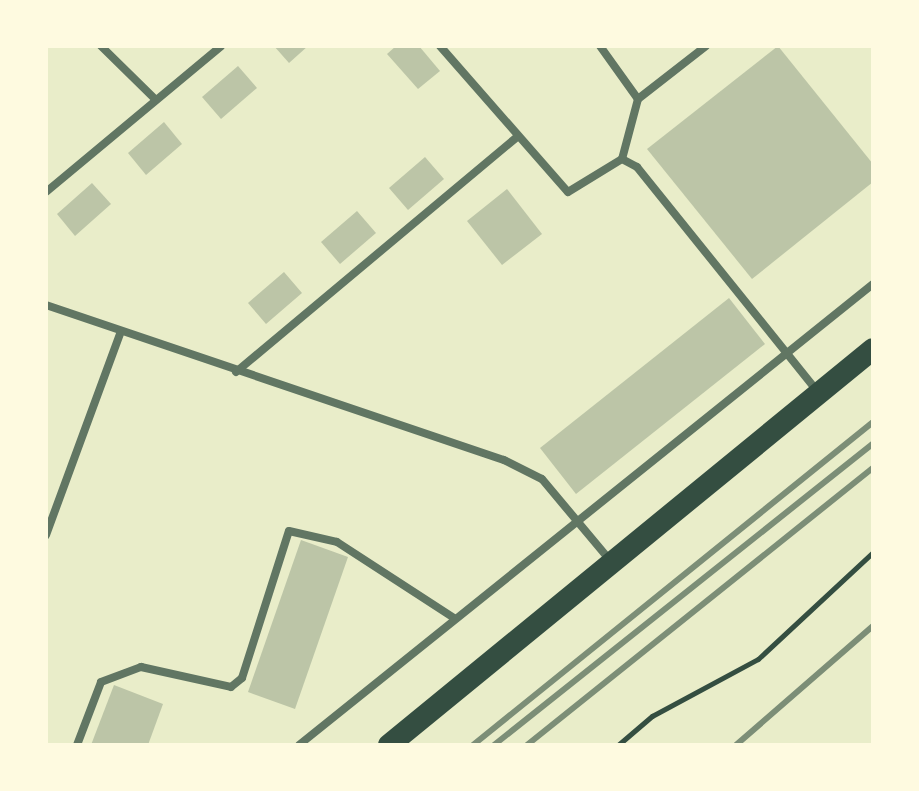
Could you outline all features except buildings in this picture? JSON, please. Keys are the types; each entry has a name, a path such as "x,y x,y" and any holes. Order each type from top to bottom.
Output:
{"highway":[{"path":"389,745 609,559 873,349"}],"street":[{"path":"101,46 155,99"},
{"path":"46,192 221,46"},
{"path":"440,46 516,138 568,192 622,159 638,99 706,46"},
{"path":"600,46 638,99"},
{"path":"236,372 516,138"},
{"path":"622,159 788,352 818,392"},
{"path":"299,745 573,521 873,284"},
{"path":"46,305 236,372 504,460 542,479 573,521 609,559"},
{"path":"46,535 121,331"},
{"path":"77,745 101,682 141,667 231,687 242,678 289,531 337,542 454,618"}],"path":[{"path":"618,745 652,716 758,659 873,552"}],"railway":[{"path":"473,745 873,422"},
{"path":"494,745 873,443"},
{"path":"527,745 873,468"},
{"path":"736,745 873,626"}]}
